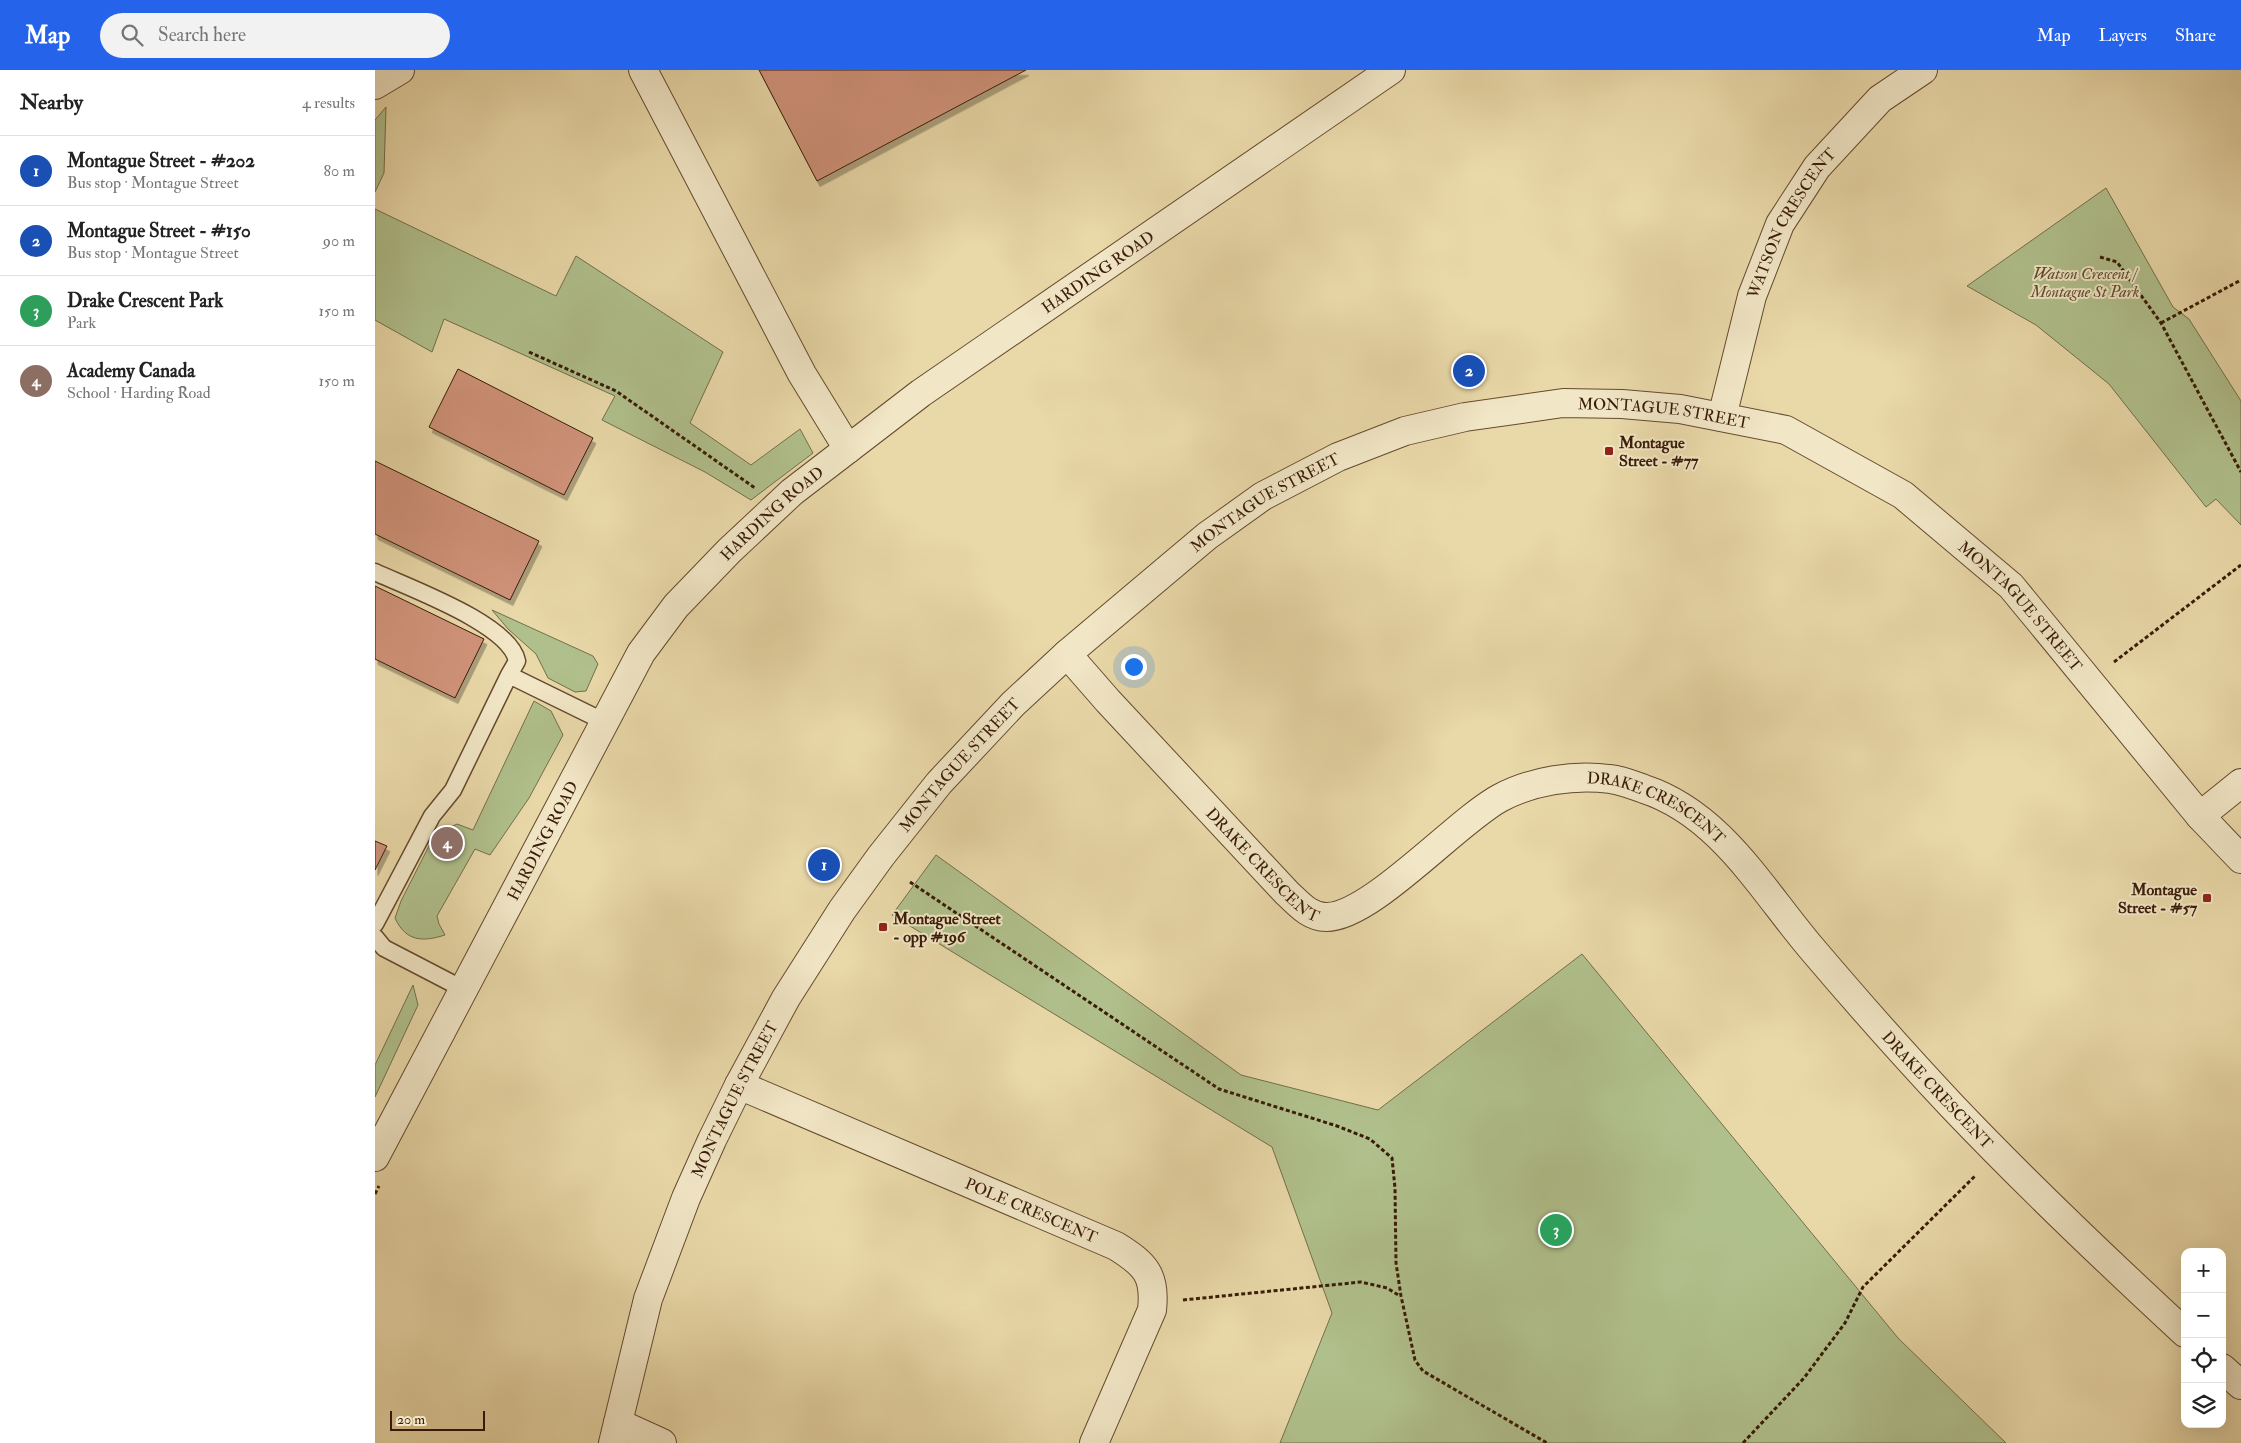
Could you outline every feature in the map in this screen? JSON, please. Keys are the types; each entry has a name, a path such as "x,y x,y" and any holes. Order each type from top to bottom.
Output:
{"street":[{"path":"375,85 400,70"},
{"path":"643,70 802,374 848,449"},
{"name":"HARDING ROAD","path":"379,1167 463,989 641,653 676,606 729,551 792,492 921,393 1391,70"},
{"name":"WATSON CRESCENT","path":"1722,417 1752,296 1780,224 1817,167 1880,99 1923,70"},
{"name":"MONTAGUE STREET","path":"615,1433 635,1346 654,1282 686,1198 739,1085 786,998 842,910 881,856 939,783 1013,704 1067,654 1207,536 1263,496 1338,457 1405,432 1465,417 1563,403 1623,404 1680,409 1786,430 1903,495 2011,586 2200,816 2241,859"},
{"name":"DRAKE CRESCENT","path":"1067,654 1108,701 1287,892 1306,911 1325,918 1345,914 1370,899 1498,799 1527,786 1584,778 1611,779 1649,790 1680,806 1708,827 1732,849 1812,950 1952,1106 2116,1269 2181,1329"},
{"path":"2200,816 2241,783"},
{"name":"POLE CRESCENT","path":"739,1085 1116,1246 1135,1258 1150,1275 1154,1294 1152,1310 1094,1443"},
{"path":"2226,1372 2241,1385"},
{"path":"615,1433 662,1443"}],"lane":[{"path":"375,572 481,621 491,628 516,653 517,661 453,790 432,816 375,924"},
{"path":"509,675 605,722"},
{"path":"375,937 384,948 463,989"}],"path":[{"path":"2100,257 2117,262 2161,323 2241,472"},
{"path":"2161,323 2241,280"},
{"path":"529,352 616,391 686,442 742,477 777,506"},
{"path":"2114,662 2241,565"},
{"path":"910,882 1219,1089 1337,1126 1370,1139 1392,1158 1395,1188 1396,1263 1415,1360 1423,1371 1547,1443"},
{"path":"375,1194 379,1167"},
{"path":"1743,1443 1804,1378 1845,1323 1863,1287 1975,1176"},
{"path":"1183,1300 1361,1282 1387,1288 1401,1296"}],"green space":[{"path":"386,107 384,173 375,192 375,120"},
{"name":"Watson Crescent / Montague St Park","path":"2106,188 2173,307 2189,319 2241,401 2241,525 2216,499 2206,507 2109,384 2036,325 1967,286"},
{"path":"375,209 556,296 576,256 723,352 690,423 751,465 800,429 813,453 751,500 705,472 602,420 615,396 444,319 432,352 375,320"},
{"path":"492,610 593,656 598,664 586,691 575,692 548,678 536,654 508,629"},
{"path":"534,701 551,711 563,735 529,798 490,855 475,849 437,916 445,935 429,939 410,936 399,926 395,918 401,901 431,842 437,834 457,824 473,830"},
{"path":"936,855 1241,1075 1378,1110 1582,954 1898,1338 2006,1443 1280,1443 1332,1313 1272,1147 892,915"},
{"path":"413,985 418,1005 375,1097 375,1065"}],"building":[{"path":"759,70 1026,70 817,181"},
{"path":"458,369 593,438 564,495 429,427"},
{"path":"375,461 539,541 510,600 375,534"},
{"path":"375,586 484,639 455,698 375,659"},
{"path":"375,841 387,846 375,870"}],"place":[{"name":"Montague Street - #150","path":"1469,371"},
{"name":"Montague Street - #77","path":"1609,451"},
{"name":"Academy Canada","path":"447,843"},
{"name":"Montague Street - #202","path":"824,865"},
{"name":"Montague Street - #57","path":"2207,898"},
{"name":"Montague Street - opp #196","path":"883,927"},
{"name":"Drake Crescent Park","path":"1556,1230"}]}
